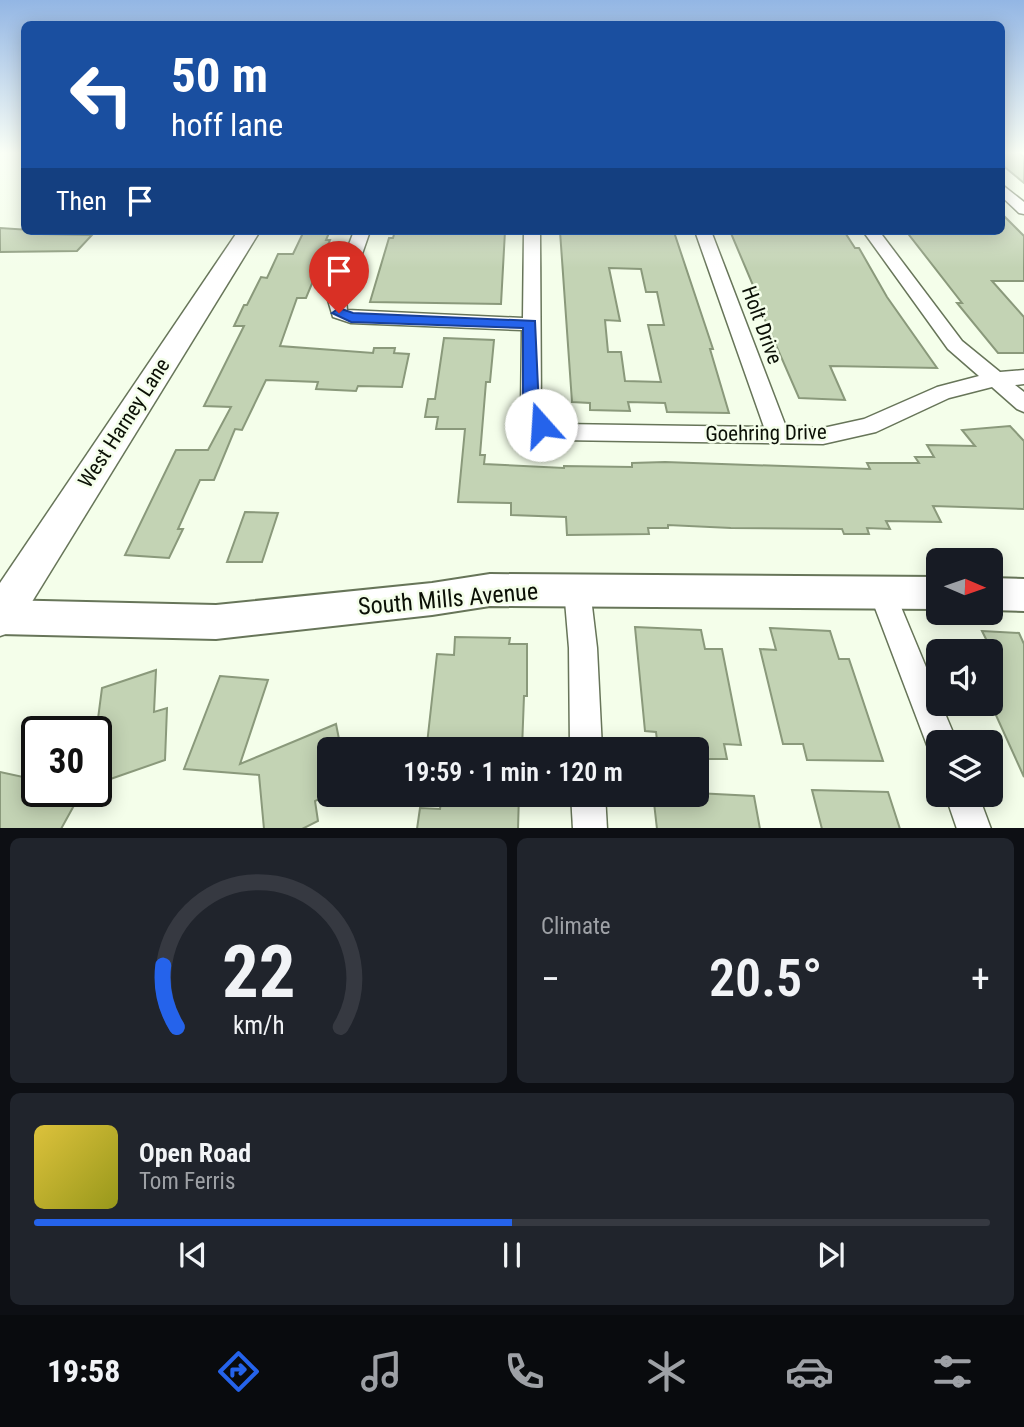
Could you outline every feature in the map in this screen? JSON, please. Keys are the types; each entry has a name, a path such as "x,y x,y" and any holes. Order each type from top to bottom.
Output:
{"main road":[{"name":"West Harney Lane","path":"0,617 246,235"}],"street":[{"path":"1005,192 1024,210"},
{"path":"361,235 337,300 339,313 351,317 530,324 532,235"},
{"name":"Holt Drive","path":"704,235 778,435"},
{"path":"874,235 955,345 1024,404"},
{"name":"Goehring Drive","path":"530,324 531,410 541,425 558,432 823,436 868,426 944,392 993,380 1024,377"},
{"path":"577,589 583,648 586,737"},
{"name":"South Mills Avenue","path":"0,617 216,622 432,599 490,590 926,593"},
{"path":"882,592 936,730"},
{"path":"1003,594 1024,595"},
{"path":"589,807 590,828"},
{"path":"966,807 974,828"}],"building":[{"path":"1005,217 1024,236 1024,281 992,281 1024,317 1024,353 998,353 957,303 962,303 909,235 1005,235"},
{"path":"0,228 21,229 21,235 92,235 77,251 0,252"},
{"path":"302,235 328,235 326,240 330,240 306,298 297,298 280,346 373,353 374,348 395,348 394,353 409,354 402,387 358,386 356,391 316,389 318,382 266,380 242,430 235,429 214,480 200,480 178,529 183,529 169,558 125,555 176,450 208,450 231,407 204,406 244,326 234,326 261,277 267,278 278,254 293,254"},
{"path":"394,235 505,235 501,304 370,302 389,238 393,238"},
{"path":"560,235 675,235 713,349 710,349 729,413 667,412 665,403 628,402 630,411 590,410 590,403 572,402","holes":["609,268 641,269 646,292 657,292 664,325 648,325 661,382 625,381 621,352 608,352 605,320 620,321"]},
{"path":"732,235 847,235 855,248 859,248 887,297 937,368 830,366 845,400 799,398 752,290 755,290"},
{"path":"444,338 494,340 490,382 486,382 480,455 485,455 484,464 564,468 632,467 632,463 665,462 870,469 867,463 919,463 915,457 934,457 927,445 975,446 962,430 1010,426 1024,441 1024,509 933,506 941,522 886,521 890,529 867,528 869,534 844,534 842,529 668,525 668,528 648,528 649,534 567,535 566,517 511,515 511,503 458,502 465,429 436,429 438,417 425,417 428,399 435,399"},
{"path":"245,512 278,513 262,562 227,562"},
{"path":"635,627 701,630 705,649 722,649 741,745 724,744 727,759 709,759 709,737 657,737 656,732 645,731"},
{"path":"770,628 830,631 839,659 849,659 883,761 807,760 803,744 783,744 760,649 776,650"},
{"path":"982,631 1019,633 1024,644 1024,777 996,716 1003,716 1003,639 986,639"},
{"path":"455,637 510,638 509,644 527,644 527,696 524,696 522,737 428,737 437,654 454,655"},
{"path":"156,670 154,712 167,708 165,760 112,778 112,716 98,716 102,688"},
{"path":"220,676 268,680 240,764 336,724 339,737 317,737 315,801 318,821 304,828 264,828 259,775 184,769"},
{"path":"0,772 21,777 21,807 73,807 62,828 0,828"},
{"path":"812,790 888,792 900,828 822,828"},
{"path":"709,794 754,796 760,828 657,828 654,807 709,807"},
{"path":"519,807 518,828 417,828 420,808"}],"route":[{"path":"339,313 351,317 530,324 531,410 541,425"}]}
